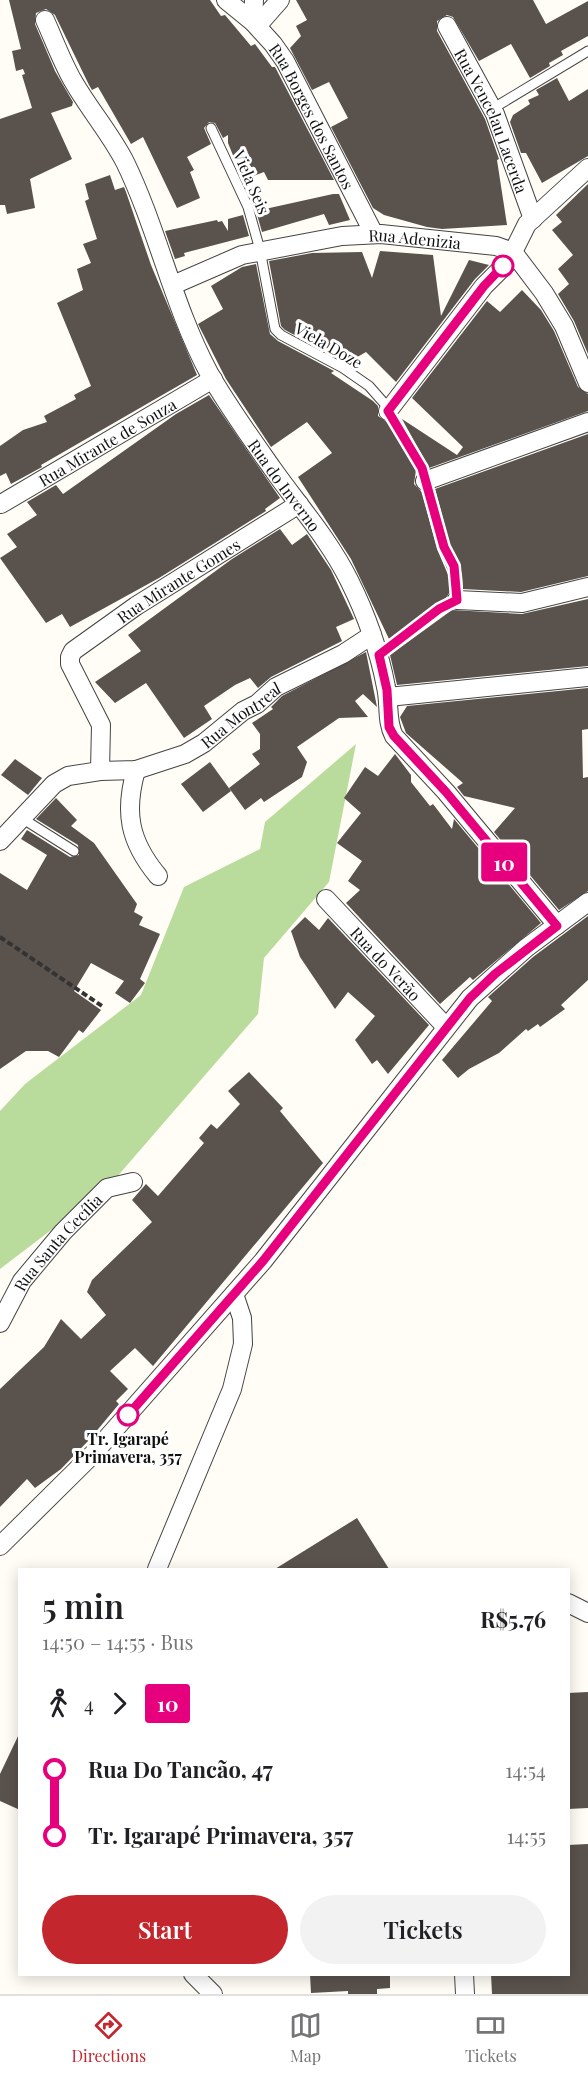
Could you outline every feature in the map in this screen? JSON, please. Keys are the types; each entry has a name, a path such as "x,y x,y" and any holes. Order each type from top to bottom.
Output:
{"street":[{"name":"Rua Borges dos Santos","path":"226,0 255,24 285,61 374,234"},
{"path":"254,0 255,24"},
{"path":"255,24 280,0"},
{"name":"Rua do Inverno","path":"45,20 74,83 100,120 124,162 173,285 179,308 213,379 272,468 331,547 362,608 379,655 388,697 389,727 394,736 446,792 557,926"},
{"name":"Rua Vencelau Lacerda","path":"447,26 492,109 533,219"},
{"path":"388,411 484,286 514,253 519,235 588,168"},
{"name":"Rua Adenizia","path":"173,285 210,266 260,250 342,236 374,234 487,245 514,253"},
{"path":"514,253 544,293 564,326 588,383"},
{"name":"Rua Mirante de Souza","path":"1,504 213,379"},
{"path":"425,481 588,422"},
{"name":"Rua Mirante Gomes","path":"100,771 101,725 70,664 73,651 136,606 299,504"},
{"path":"457,600 522,603 588,587"},
{"name":"Rua Montreal","path":"7,827 54,784 68,776 100,771 136,770 185,754 204,743 243,711 257,704 276,687 343,654 372,635"},
{"path":"388,697 588,677"},
{"path":"136,770 129,794 129,820 144,854 158,876"},
{"name":"Rua do Verão","path":"326,899 446,1028"},
{"path":"0,1546 93,1454 234,1294 342,1162 446,1028 495,974 588,902"},
{"name":"Rua Santa Cecília","path":"0,1323 22,1281 57,1239 107,1188 133,1182"},
{"path":"157,1568 232,1389 243,1344 242,1318 234,1294"},
{"path":"570,1604 588,1613"},
{"path":"196,1976 213,1994"},
{"path":"464,1976 465,1994"}],"lane":[{"path":"492,109 588,51"},
{"name":"Viela Seis","path":"211,128 248,207 260,250"},
{"name":"Viela Doze","path":"260,250 273,325 277,332 321,355 369,386 388,411 422,468 444,547 454,566 457,600"},
{"path":"379,655 439,609 457,600"},
{"path":"7,827 74,851"}],"path":[{"path":"0,937 102,1006"}],"green space":[{"path":"356,744 329,882 264,958 258,1014 109,1186 0,1269 0,1111 25,1084 141,995 184,887 260,849 265,822"}],"building":[{"path":"9,0 210,0 221,16 225,15 251,46 255,44 272,67 275,67 334,180 268,180 264,172 243,180 228,143 228,135 223,138 215,123 209,122 204,128 211,144 187,157 194,170 190,172 200,198 177,208 143,137 131,144 98,87 92,90 89,85 55,15 46,9 36,13 35,24 55,71 73,102 72,106 51,113 72,159 30,179 35,208 7,214 5,205 0,205 0,119 32,108 22,75 25,74 23,69 16,71 12,51 21,49"},
{"path":"296,0 533,0 546,24 588,1 588,36 561,51 563,55 530,78 511,44 479,61 453,17 447,15 437,21 437,31 485,119 499,159 497,160 507,225 442,229 384,215 373,208 331,127 348,118 329,82 312,90 290,48 301,36 296,26 307,20"},
{"path":"557,78 569,101 588,89 588,156 542,183 526,153 521,153 510,122 513,115 530,104 528,100 539,95 536,90"},
{"path":"110,175 115,190 124,187 151,265 197,375 11,484 6,473 0,476 0,446 23,430 47,422 44,416 76,399 74,395 91,386 57,303 83,290 77,269 91,263 83,244 97,239 85,201 89,199 85,184"},
{"path":"588,184 588,354 574,321 558,294 569,284 558,269 573,255 552,230 562,222 556,215"},
{"path":"339,194 350,220 329,225 324,214 262,232 256,211"},
{"path":"243,215 249,236 184,253 185,256 175,259 165,231 217,220 222,221 228,231 228,219"},
{"path":"380,251 433,255 441,316 469,260 489,265 475,279 396,382 366,352 347,363 285,330 281,326 269,261 312,253 362,252 372,278"},
{"path":"256,264 270,334 278,341 334,371 331,373 373,401 378,406 378,416 387,422 416,470 414,484 422,492 437,549 449,577 450,592 446,598 389,639 351,559 298,477 332,453 307,422 271,447 226,379 198,324 223,309 211,286 242,267"},
{"path":"522,290 541,310 554,331 578,387 588,394 588,411 429,468 402,419 457,455 463,447 412,398 487,301 500,312"},
{"path":"209,395 280,498 265,509 266,511 159,578 70,627 62,614 46,623 0,558 17,547 7,534 37,515 27,502 56,485 63,494 176,414"},
{"path":"588,434 588,576 521,592 463,589 462,574 450,545 435,489"},
{"path":"280,529 292,545 307,534 331,570 354,619 336,627 342,641 271,677 258,688 250,678 235,685 204,706 212,719 184,738 146,683 115,703 95,682 141,651 128,635 232,559"},
{"path":"588,599 588,666 397,685 390,655 452,610 522,614"},
{"path":"366,652 377,707 363,694 355,701 368,717 339,718 297,747 307,762 302,777 264,802 261,798 245,810 229,788 260,764 252,754 260,749 260,734 252,723 273,709 271,707 282,696"},
{"path":"588,688 588,729 582,730 583,778 588,777 588,891 559,910 494,832 515,808 464,796 457,787 463,783 406,733 400,717 407,706"},
{"path":"395,754 411,775 411,782 430,806 433,804 452,829 454,819 541,923 473,980 470,977 440,1004 346,903 360,890 348,881 362,861 337,843 361,813 344,798 365,767 378,776"},
{"path":"15,759 42,778 28,795 1,775"},
{"path":"210,762 231,791 203,812 181,784"},
{"path":"56,798 77,820 71,826 94,843 137,904 134,912 143,917 139,925 160,934 140,979 145,983 130,1003 115,993 124,981 91,963 74,991 101,1010 83,1033 79,1030 59,1057 48,1051 26,1051 0,1069 0,873 27,890 47,855 21,839 27,830 70,857 79,855 78,845 36,819"},
{"path":"588,916 588,980 561,1005 565,1009 540,1027 538,1024 528,1031 526,1029 499,1053 469,1069 458,1078 442,1060 492,1001 488,997 533,957"},
{"path":"305,917 319,930 328,918 429,1025 388,1074 377,1060 372,1064 355,1040 375,1016 348,992 335,1009 300,957 291,931"},
{"path":"249,1072 283,1108 280,1111 323,1163 153,1366 135,1348 110,1371 128,1389 116,1401 119,1404 89,1440 61,1469 35,1488 27,1479 0,1507 0,1389 44,1347 61,1319 81,1339 106,1315 87,1292 92,1280 152,1222 132,1200 146,1184 158,1196 204,1143 199,1138 211,1124 217,1129 240,1104 228,1091"},
{"path":"357,1518 388,1568 277,1568"},
{"path":"588,1692 588,1808 570,1809 570,1693"},
{"path":"18,1736 18,1809 0,1801 0,1774"},
{"path":"588,1844 588,1994 492,1994 491,1976 570,1976 570,1845"},
{"path":"310,1976 390,1976 390,1988 377,1989 377,1994 348,1994 348,1991 311,1993"}],"bus line":[{"name":"10","path":"128,1415 263,1261 470,998 526,948 557,926 446,792 394,736 389,727 387,690 379,655 420,622 457,600 454,566 444,547 422,468 388,411 461,319 484,286 503,266"}],"place":[{"name":"Tr. Igarapé Primavera, 357","path":"128,1415"}]}
